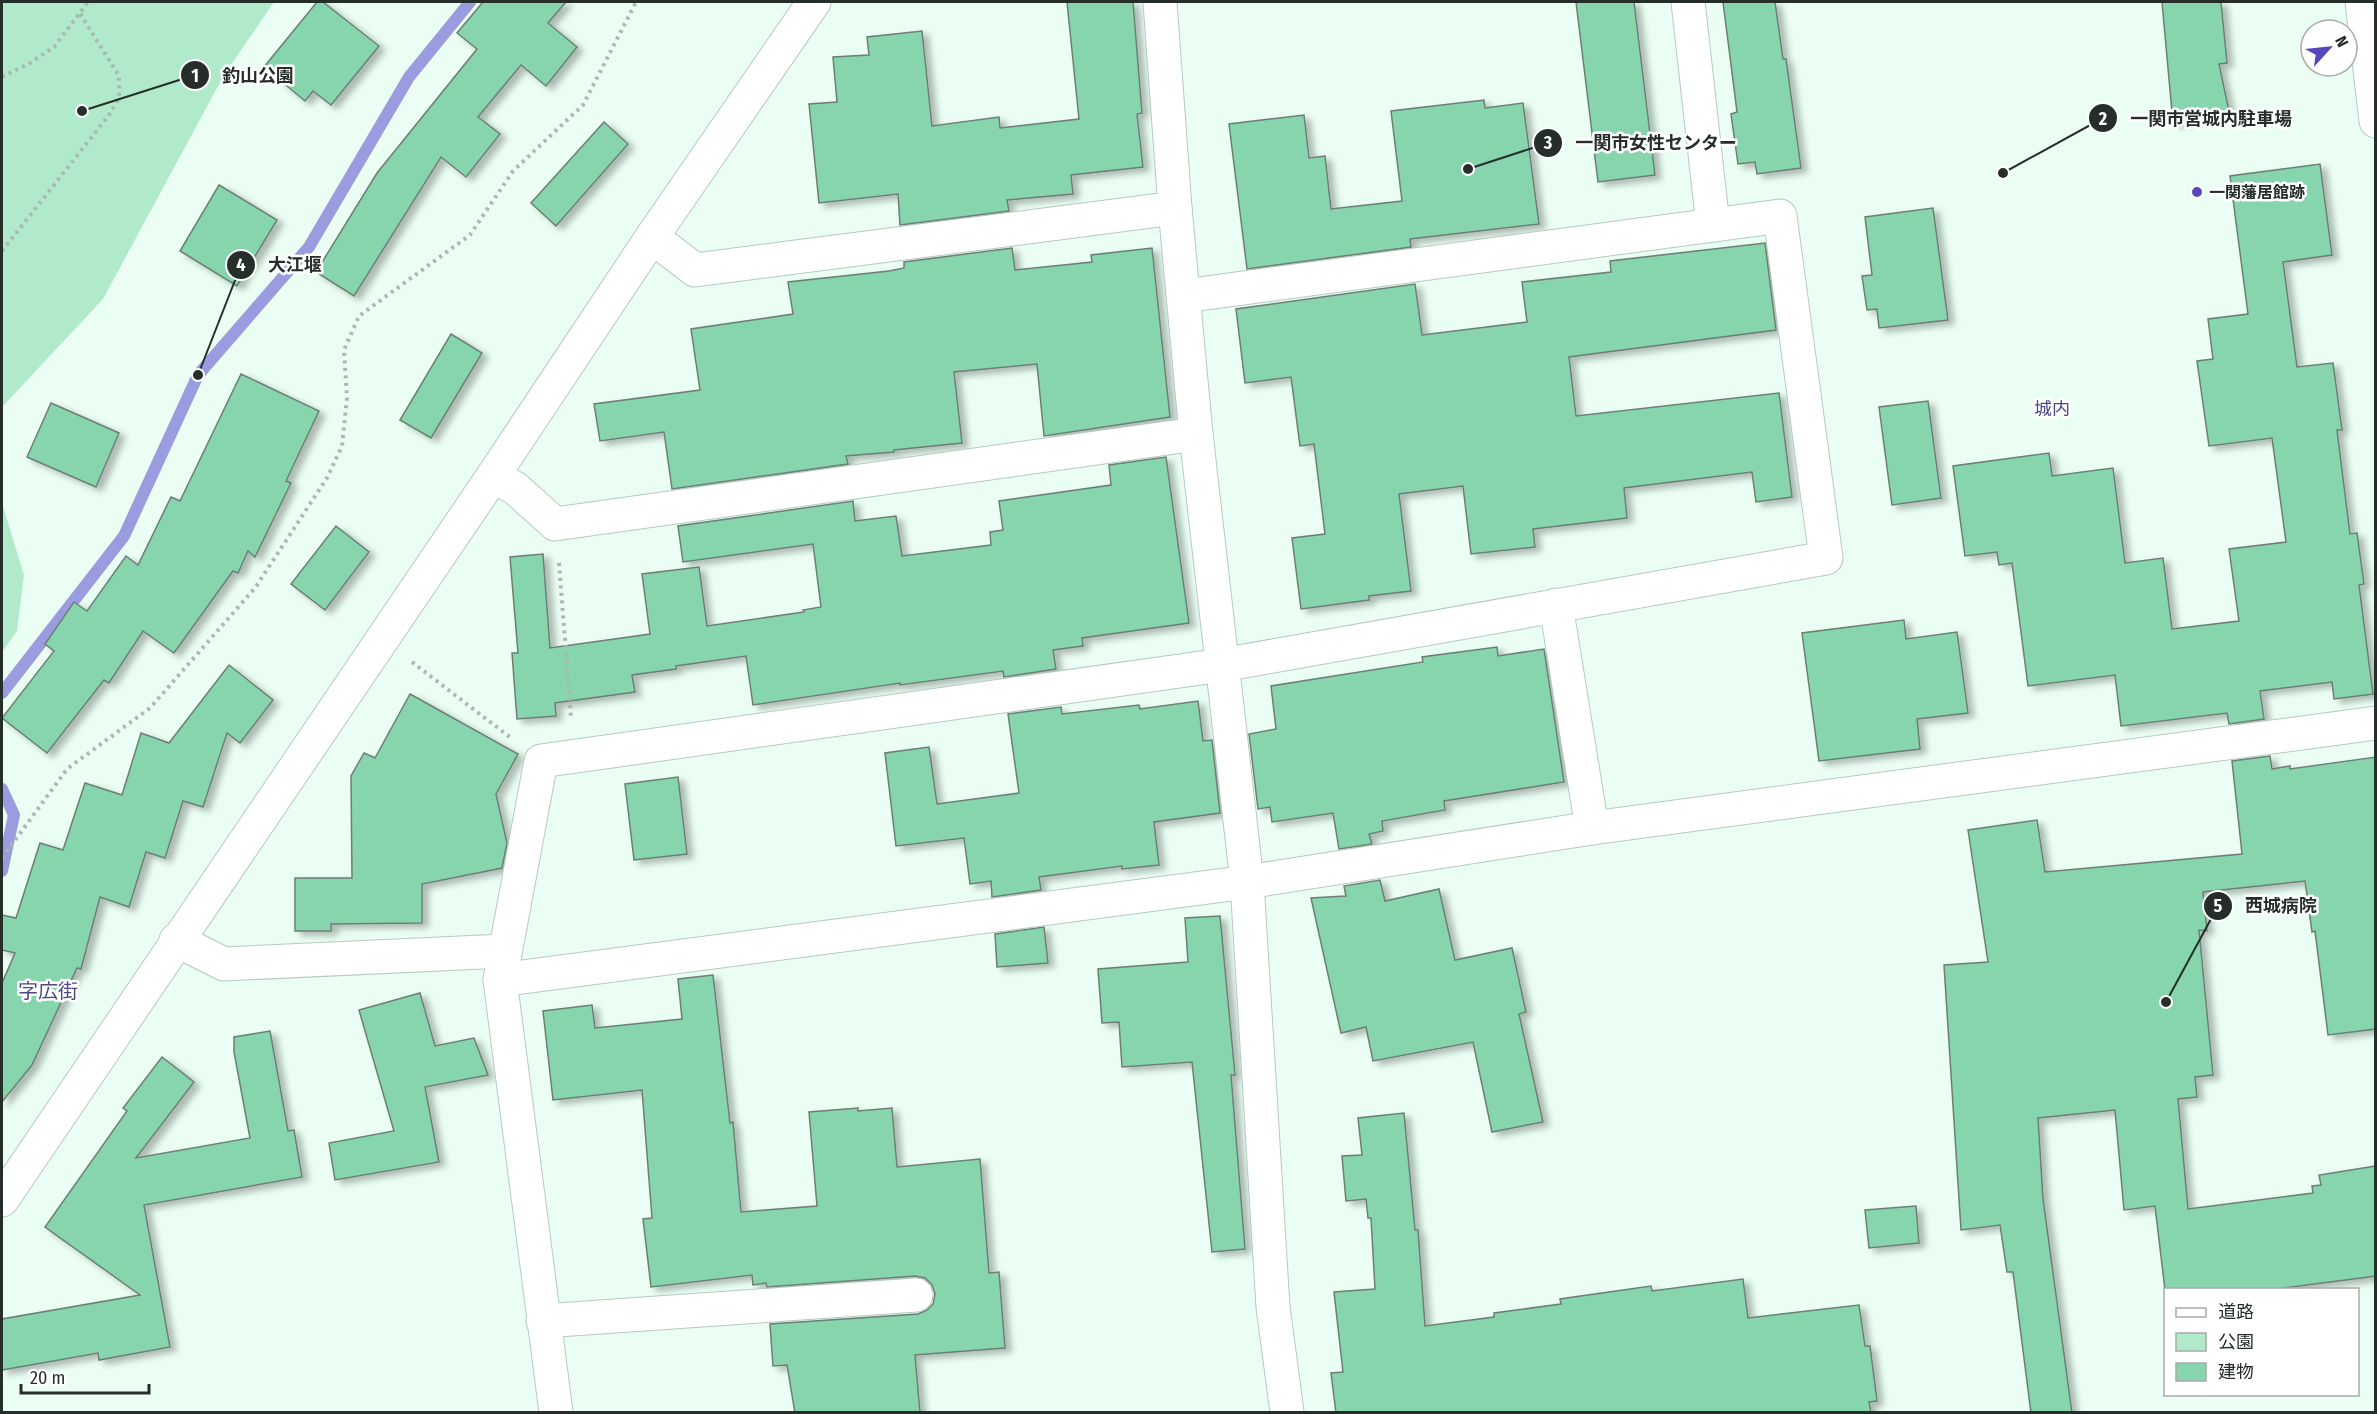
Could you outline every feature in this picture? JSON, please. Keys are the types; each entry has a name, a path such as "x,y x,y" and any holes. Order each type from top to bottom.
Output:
{"main road":[{"path":"2,1200 176,940 493,476 652,237 814,2"},
{"path":"1160,2 1175,208 1196,434 1247,882 1273,1307 1287,1413"},
{"path":"1688,2 1713,225"},
{"path":"2362,2 2376,122"},
{"path":"652,237 695,270 1175,208"},
{"path":"556,1413 543,1321 502,965 541,760 1222,665 1556,604 1826,558 1780,216 1184,296"},
{"path":"493,476 515,488 555,524 1196,434"},
{"path":"1556,604 1592,828"},
{"path":"176,940 224,964 502,965 1247,882 1592,828 2376,723"},
{"path":"543,1321 916,1295"}],"path":[{"path":"2,77 30,63 54,47 88,2"},
{"path":"2,858 67,769 150,708 255,588 327,478 342,446 347,398 344,350 359,316 470,236 513,171 583,105 636,2"},
{"path":"2,250 109,115 119,98 119,76 79,12"},
{"path":"555,524 574,756"},
{"path":"405,656 541,760"}],"green space":[{"path":"2,2 274,2 224,75 103,299 2,407"},
{"path":"2,503 24,575 17,631 2,652"}],"building":[{"path":"317,2 323,2 379,46 331,105 313,91 305,101 264,67"},
{"path":"483,2 566,2 548,23 577,47 546,86 521,65 478,117 500,134 466,177 441,157 354,296 316,272 377,173 477,49 457,33"},
{"path":"1067,2 1133,2 1142,113 1137,114 1143,167 1071,175 1073,194 1007,200 1009,211 900,225 898,194 819,203 809,104 837,102 833,57 869,55 867,37 922,31 932,126 999,117 1000,128 1079,119"},
{"path":"1576,2 1634,2 1655,175 1598,182"},
{"path":"1723,2 1775,2 1783,59 1786,59 1801,168 1757,174 1755,162 1738,164 1731,114 1737,112"},
{"path":"2162,2 2221,2 2227,63 2219,64 2229,111 2173,123"},
{"path":"1484,100 1485,108 1523,103 1539,224 1410,239 1411,247 1247,269 1229,124 1304,115 1309,158 1325,156 1331,209 1402,201 1391,111"},
{"path":"604,122 628,144 556,226 531,203"},
{"path":"2320,164 2332,255 2283,262 2297,367 2333,363 2342,430 2337,430 2350,534 2357,533 2364,584 2359,585 2373,694 2334,699 2332,682 2260,691 2264,719 2229,724 2227,713 2121,726 2115,675 2028,686 2012,563 1999,565 1997,552 1965,556 1953,466 2049,453 2052,476 2113,468 2125,563 2163,558 2172,629 2239,621 2229,549 2286,542 2272,438 2209,446 2197,361 2213,359 2208,319 2248,314 2230,176"},
{"path":"219,185 277,220 237,286 180,251"},
{"path":"1933,208 1948,320 1879,328 1877,309 1867,310 1862,276 1872,275 1865,217"},
{"path":"1765,243 1776,330 1569,357 1576,416 1779,393 1792,497 1756,502 1752,472 1624,488 1627,518 1533,529 1535,547 1471,554 1463,486 1399,494 1411,591 1369,596 1369,600 1301,609 1292,538 1325,534 1314,444 1300,446 1291,377 1245,383 1236,309 1415,284 1422,335 1527,322 1522,282 1611,272 1610,261"},
{"path":"1012,248 1015,270 1092,262 1091,255 1152,248 1170,417 1044,436 1037,364 954,372 962,443 846,456 848,464 672,489 664,432 600,441 594,404 700,390 691,329 793,314 788,282 889,271 904,268 904,262"},
{"path":"451,334 482,353 431,438 400,420"},
{"path":"241,374 319,411 286,481 291,483 255,557 248,551 238,573 233,571 174,653 143,631 109,683 104,680 47,753 2,718 54,651 45,644 74,602 87,611 126,556 138,565 171,497 180,501"},
{"path":"1928,401 1941,498 1892,505 1879,407"},
{"path":"51,403 119,433 96,487 27,457"},
{"path":"1166,457 1189,623 1082,638 1083,646 1053,650 1056,669 1004,677 1003,671 900,685 900,683 753,705 746,656 676,666 676,669 632,675 635,692 555,703 556,716 517,719 512,653 518,653 510,557 543,554 550,648 650,634 642,574 699,567 707,626 804,612 803,610 821,607 813,544 683,562 678,526 853,501 855,521 896,516 902,556 991,545 990,532 1003,530 999,501 1111,485 1109,465"},
{"path":"336,526 369,552 325,610 291,584"},
{"path":"1904,620 1906,639 1957,632 1968,713 1917,719 1920,749 1819,761 1802,633"},
{"path":"1497,647 1498,656 1544,649 1564,782 1444,801 1445,810 1382,821 1383,831 1369,834 1372,844 1339,849 1333,813 1272,822 1270,807 1258,809 1249,734 1276,729 1271,686 1423,662 1422,657"},
{"path":"229,665 273,700 240,743 227,733 203,807 183,801 165,858 146,852 129,907 100,897 81,969 77,968 32,1065 2,1102 2,983 15,953 2,950 2,915 16,918 40,843 63,850 85,783 122,795 141,733 169,743"},
{"path":"410,694 518,754 496,794 507,843 502,868 422,884 422,923 331,924 331,931 295,931 295,878 352,878 351,776 364,753 375,758"},
{"path":"1198,701 1203,741 1212,740 1220,813 1154,822 1159,865 1122,869 1122,866 1039,877 1041,890 992,897 991,881 970,884 964,838 896,846 885,753 929,747 937,804 1019,793 1008,714 1061,707 1062,714 1139,705 1140,709"},
{"path":"2270,756 2272,769 2290,766 2290,769 2376,757 2376,1029 2328,1035 2315,931 2312,932 2305,881 2203,892 2207,931 2199,930 2213,1075 2195,1077 2197,1097 2178,1099 2188,1209 2313,1193 2312,1186 2321,1185 2319,1175 2376,1166 2376,1276 2283,1288 2165,1288 2155,1206 2124,1210 2115,1110 2038,1118 2043,1199 2072,1413 2031,1413 2013,1272 2007,1272 2000,1225 1961,1230 1944,965 1988,962 1968,830 2037,820 2045,872 2242,854 2232,761"},
{"path":"678,777 687,854 634,860 625,784"},
{"path":"1380,880 1385,901 1439,889 1455,960 1512,948 1526,1012 1519,1014 1543,1122 1492,1132 1473,1042 1373,1061 1366,1027 1341,1033 1311,898 1346,896 1344,886"},
{"path":"1220,916 1235,1075 1231,1075 1245,1249 1212,1252 1192,1062 1122,1067 1119,1022 1102,1023 1098,969 1188,962 1185,918"},
{"path":"1044,927 1048,963 997,967 995,934"},
{"path":"713,975 730,1123 733,1122 741,1212 817,1206 809,1112 892,1108 897,1167 980,1159 989,1273 999,1272 1005,1348 915,1355 920,1413 795,1413 787,1365 773,1366 770,1324 918,1314 933,1304 935,1294 932,1285 925,1278 915,1276 767,1287 766,1283 753,1285 752,1275 651,1287 643,1219 652,1218 642,1090 553,1100 543,1011 592,1005 595,1028 682,1019 678,979"},
{"path":"420,993 435,1046 474,1038 488,1075 425,1087 439,1162 335,1180 329,1143 394,1131 359,1010"},
{"path":"270,1031 288,1131 294,1130 302,1177 144,1205 170,1347 99,1360 98,1353 2,1370 2,1319 140,1295 45,1227 127,1111 123,1108 162,1057 194,1082 136,1158 250,1138 234,1052 234,1037"},
{"path":"1404,1113 1415,1230 1418,1230 1425,1326 1494,1317 1494,1313 1561,1304 1560,1299 1651,1286 1652,1291 1743,1279 1748,1318 1859,1305 1865,1346 1870,1346 1877,1401 1869,1402 1871,1413 1336,1413 1331,1373 1343,1372 1334,1292 1375,1289 1371,1218 1368,1218 1366,1199 1346,1201 1342,1156 1362,1155 1358,1118"},
{"path":"1916,1206 1919,1243 1869,1248 1865,1210"}],"waterway":[{"path":"2,693 124,536 198,375 309,247 409,77 470,2"},
{"path":"2,789 14,815 2,871"}],"place":[{"name":"釣山公園","path":"82,111"},
{"name":"一関市女性センター","path":"1468,169"},
{"name":"一関市営城内駐車場","path":"2003,173"},
{"name":"一関藩居館跡","path":"2197,192"},
{"name":"大江堰","path":"198,375"},
{"name":"西城病院","path":"2166,1002"}],"district":[{"name":"城内","path":"2052,409"},
{"name":"字広街","path":"48,991"}]}
